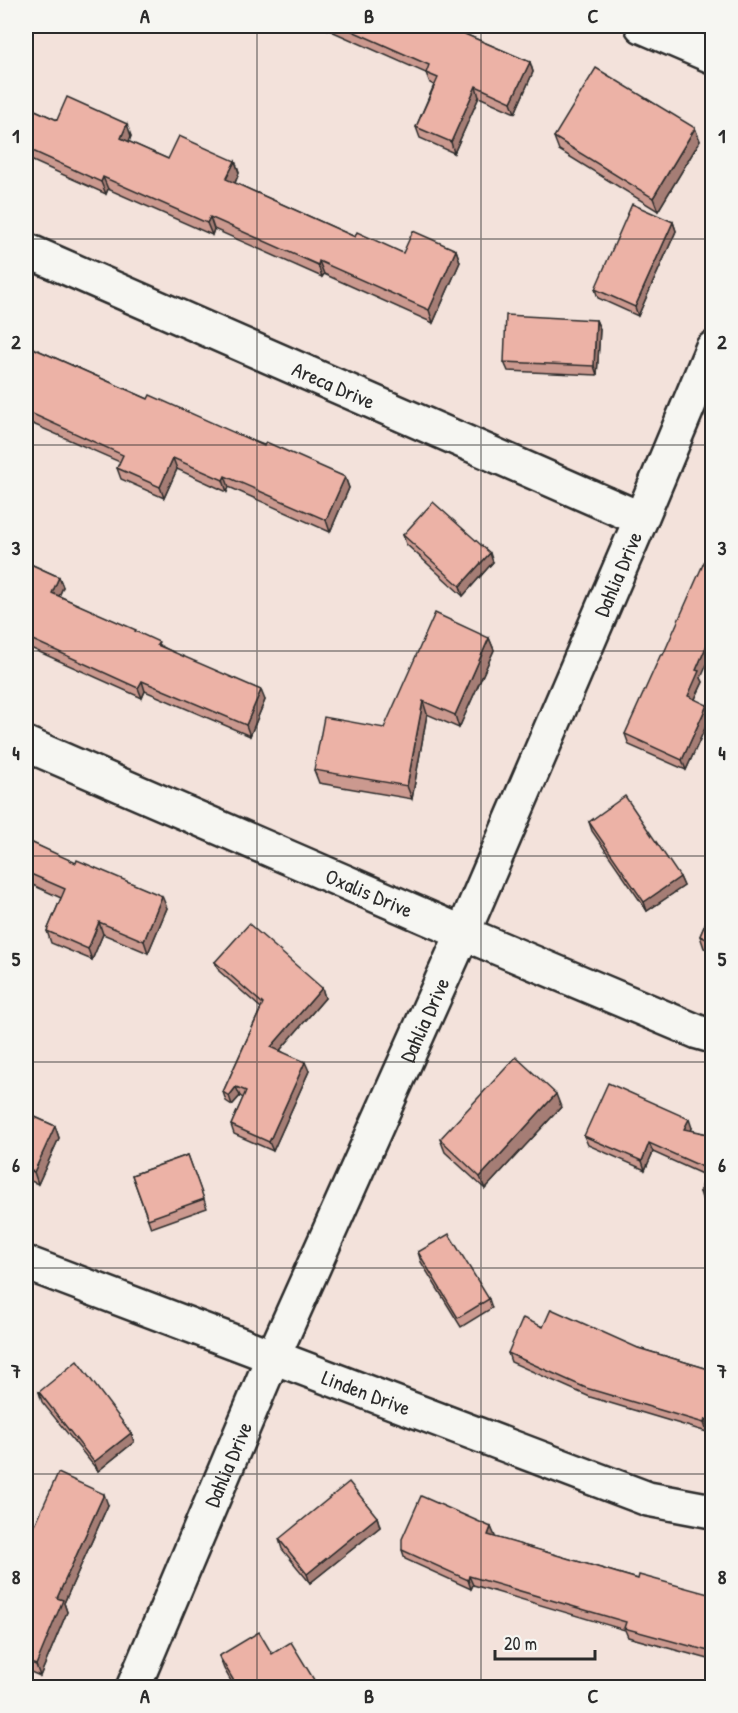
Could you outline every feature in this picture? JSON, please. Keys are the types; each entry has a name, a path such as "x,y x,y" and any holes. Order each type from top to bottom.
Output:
{"street":[{"path":"642,26 712,56"},
{"name":"Areca Drive","path":"26,250 641,519"},
{"name":"Dahlia Drive","path":"133,1688 273,1357 463,933 712,349"},
{"name":"Oxalis Drive","path":"26,744 463,933 712,1036"},
{"name":"Linden Drive","path":"26,1263 648,1499 712,1511"}],"building":[{"path":"341,26 446,26 530,62 511,102 476,86 451,142 416,127 438,78 426,73 429,65"},
{"path":"596,68 695,128 653,198 554,137"},
{"path":"67,97 127,124 121,138 168,159 179,136 235,161 226,179 355,237 357,232 403,253 413,231 456,250 429,310 319,261 318,265 210,217 207,223 103,177 101,182 26,148 26,106 57,120"},
{"path":"632,204 673,222 635,307 595,289"},
{"path":"506,315 596,320 594,366 504,362"},
{"path":"26,345 148,399 150,395 264,446 266,442 345,477 326,520 225,476 223,480 173,458 160,487 117,468 123,455 26,411 26,392 29,384 26,382"},
{"path":"433,502 490,553 460,586 403,535"},
{"path":"712,544 712,633 688,696 707,705 682,760 625,734"},
{"path":"26,562 59,577 52,593 136,630 159,642 157,645 261,690 246,725 142,681 138,688 26,637"},
{"path":"435,613 489,638 455,715 423,701 407,786 314,770 324,717 384,728"},
{"path":"625,796 680,877 644,902 589,822"},
{"path":"26,840 76,863 77,860 162,896 144,941 99,922 88,949 47,931 65,889 26,872"},
{"path":"712,908 712,942 700,936"},
{"path":"249,924 322,988 271,1047 305,1062 269,1142 231,1125 246,1091 236,1087 229,1096 223,1092 263,1004 215,962"},
{"path":"516,1057 556,1094 480,1177 440,1139"},
{"path":"608,1083 689,1119 684,1129 712,1135 712,1195 700,1192 705,1168 649,1143 642,1161 584,1136"},
{"path":"26,1113 55,1126 34,1172 26,1169"},
{"path":"188,1155 204,1199 148,1219 132,1175"},
{"path":"449,1234 489,1299 458,1318 418,1252"},
{"path":"551,1309 638,1348 712,1370 712,1421 705,1419 704,1423 586,1388 508,1353 523,1318 543,1327"},
{"path":"77,1361 131,1433 94,1462 39,1392"},
{"path":"58,1473 104,1494 57,1598 63,1600 36,1665 26,1661 26,1545"},
{"path":"349,1482 377,1517 307,1574 279,1539"},
{"path":"421,1496 491,1527 488,1535 638,1579 639,1575 712,1595 712,1652 624,1628 626,1622 469,1576 468,1580 402,1550 402,1539"},
{"path":"259,1632 272,1654 291,1642 319,1688 238,1688 219,1656"}]}
